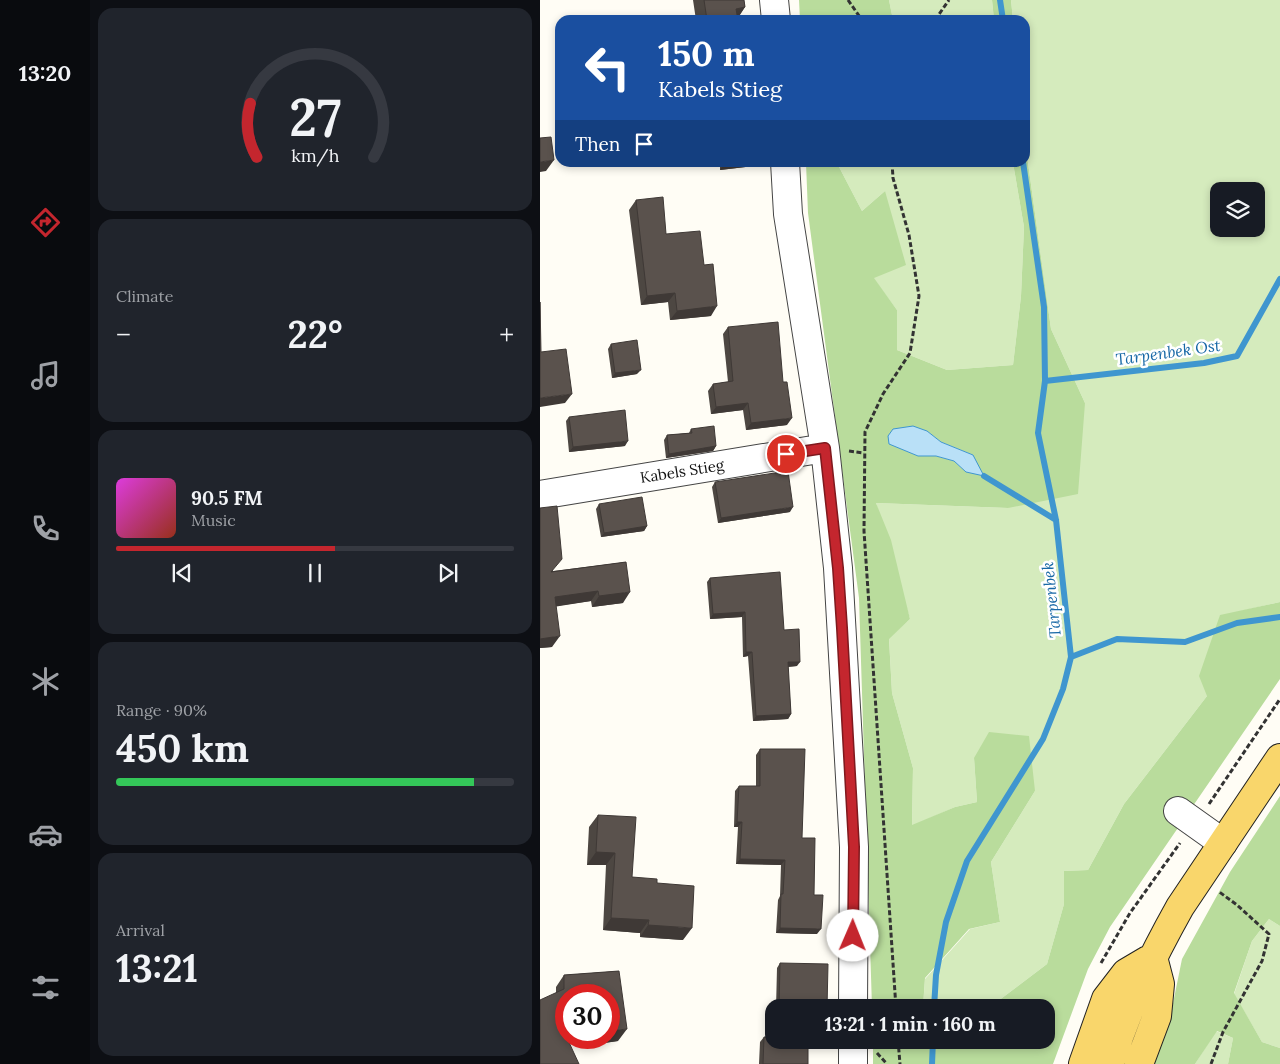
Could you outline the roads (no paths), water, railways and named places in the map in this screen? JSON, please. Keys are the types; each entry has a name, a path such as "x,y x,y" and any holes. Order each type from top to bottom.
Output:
{"main road":[{"path":"1110,1064 1136,990 1180,907 1280,758"},
{"path":"1083,1064 1106,999 1126,973 1153,957"},
{"path":"1139,1064 1157,1016 1160,984 1153,957"}],"street":[{"path":"774,0 776,15"},
{"path":"785,167 788,214 825,448 838,568 854,847 853,999"},
{"name":"Kabels Stieg","path":"540,494 825,448"},
{"path":"1186,817 1223,844"},
{"path":"853,1049 853,1064"}],"water":[{"path":"913,426 927,431 941,442 973,455 984,476 966,472 954,461 936,456 918,456 889,444 888,436 893,429"}],"waterway":[{"name":"Tarpenbek","path":"1000,0 1002,15"},
{"name":"Tarpenbek","path":"935,999 936,975 946,922 967,861 1043,739 1063,689 1071,657 1056,520 1038,433 1045,381 1044,307 1024,167"},
{"name":"Tarpenbek Ost","path":"1045,381 1204,363 1237,356 1280,279"},
{"path":"984,476 1056,520"},
{"path":"1071,657 1117,639 1185,642 1237,623 1280,617"},
{"name":"Tarpenbek","path":"932,1064 933,1049"}]}
